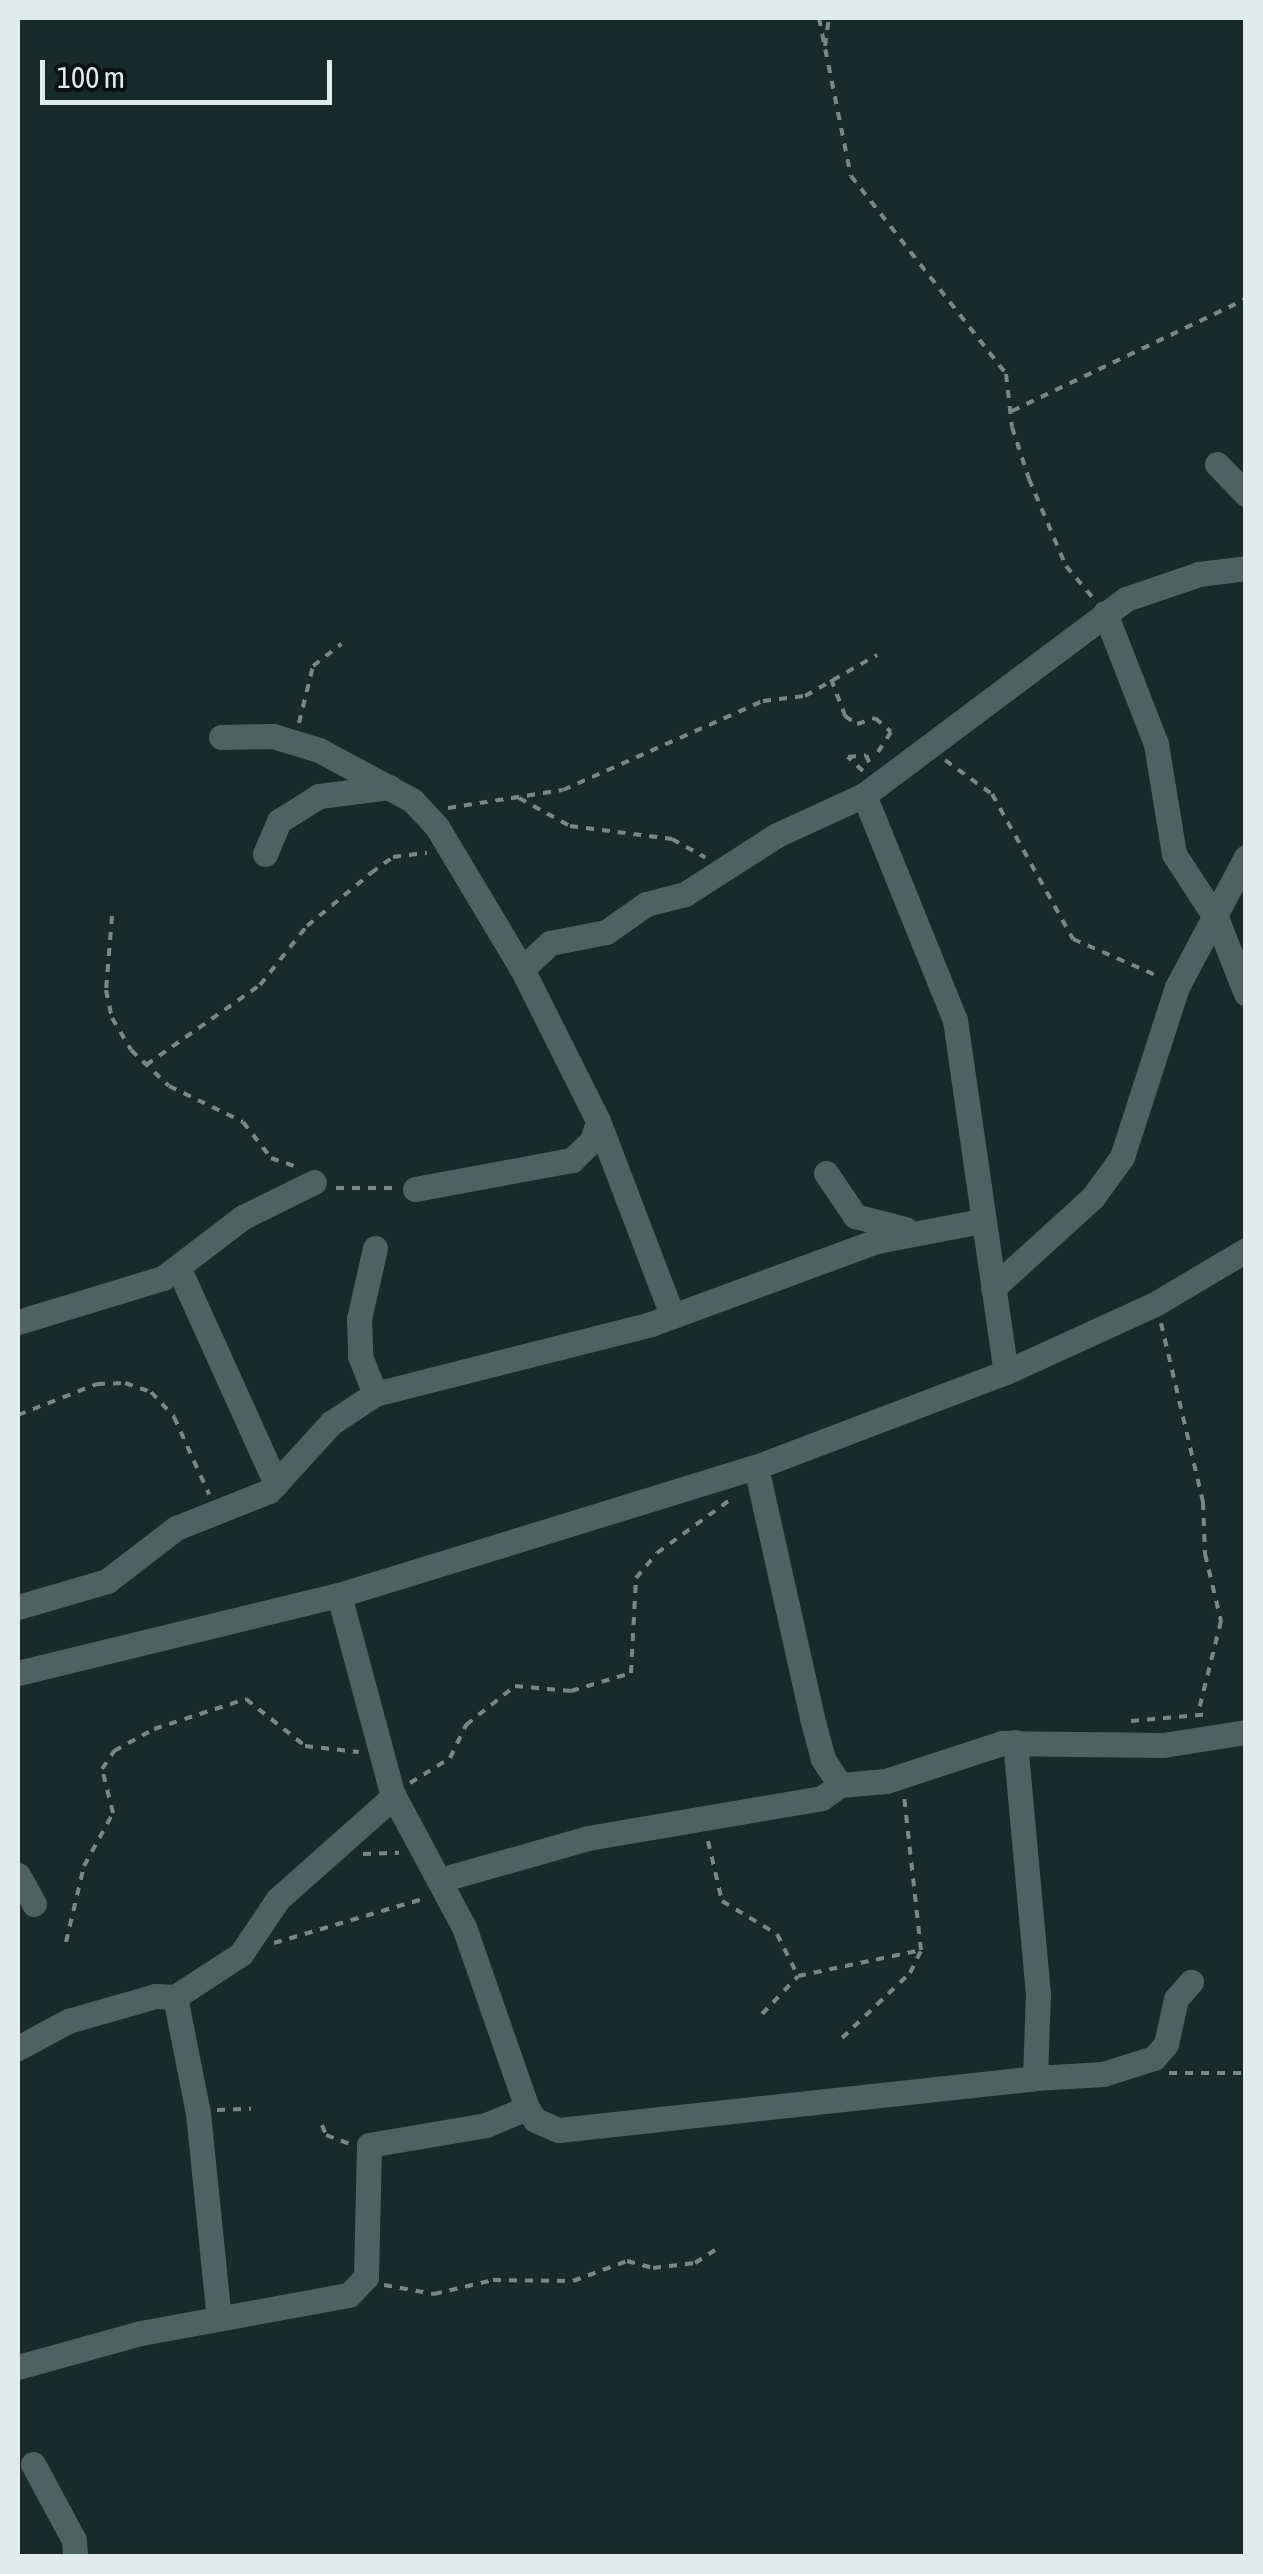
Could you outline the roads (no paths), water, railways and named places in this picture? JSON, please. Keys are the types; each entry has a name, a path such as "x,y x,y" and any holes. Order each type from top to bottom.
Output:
{"street":[{"path":"1217,464 1246,494"},
{"path":"522,969 550,943 606,932 646,904 685,894 777,836 871,790 1105,613 1150,588 1246,568"},
{"path":"1105,613 1156,744 1174,854 1217,920 1246,994"},
{"path":"221,737 291,740 389,787 424,810 522,969 598,1122 672,1315"},
{"path":"265,854 279,822 319,796 389,787"},
{"path":"871,790 955,1020 972,1108 980,1221 1006,1372"},
{"path":"993,1288 1094,1196 1116,1166 1177,987 1217,920 1246,857"},
{"path":"415,1190 572,1160 592,1141 598,1122"},
{"path":"826,1172 855,1216 915,1231"},
{"path":"18,1322 179,1269 243,1217 314,1182"},
{"path":"18,1607 107,1581 176,1528 276,1484 331,1423 375,1394 672,1315 915,1231 980,1221"},
{"path":"375,1248 359,1320 360,1356 375,1394"},
{"path":"18,1673 339,1595 758,1473 1006,1372 1155,1304 1246,1250"},
{"path":"179,1269 276,1484"},
{"path":"758,1473 812,1718 823,1759 840,1785"},
{"path":"339,1595 378,1754 393,1794 444,1886 527,2108 536,2120 559,2130 1035,2078 1104,2074 1136,2065 1166,2044 1176,1999 1190,1982"},
{"path":"444,1886 588,1838 704,1822 822,1798 840,1785 901,1777 1015,1742 1163,1745 1246,1732"},
{"path":"1015,1742 1038,1994 1035,2078"},
{"path":"18,2048 68,2021 156,1996 175,1997 246,1950 258,1921 393,1794"},
{"path":"18,1875 34,1904"},
{"path":"175,1997 198,2114 219,2318"},
{"path":"18,2367 219,2318 349,2295 366,2277 369,2145 486,2125 527,2108"},
{"path":"33,2464 74,2540 75,2556"}]}
